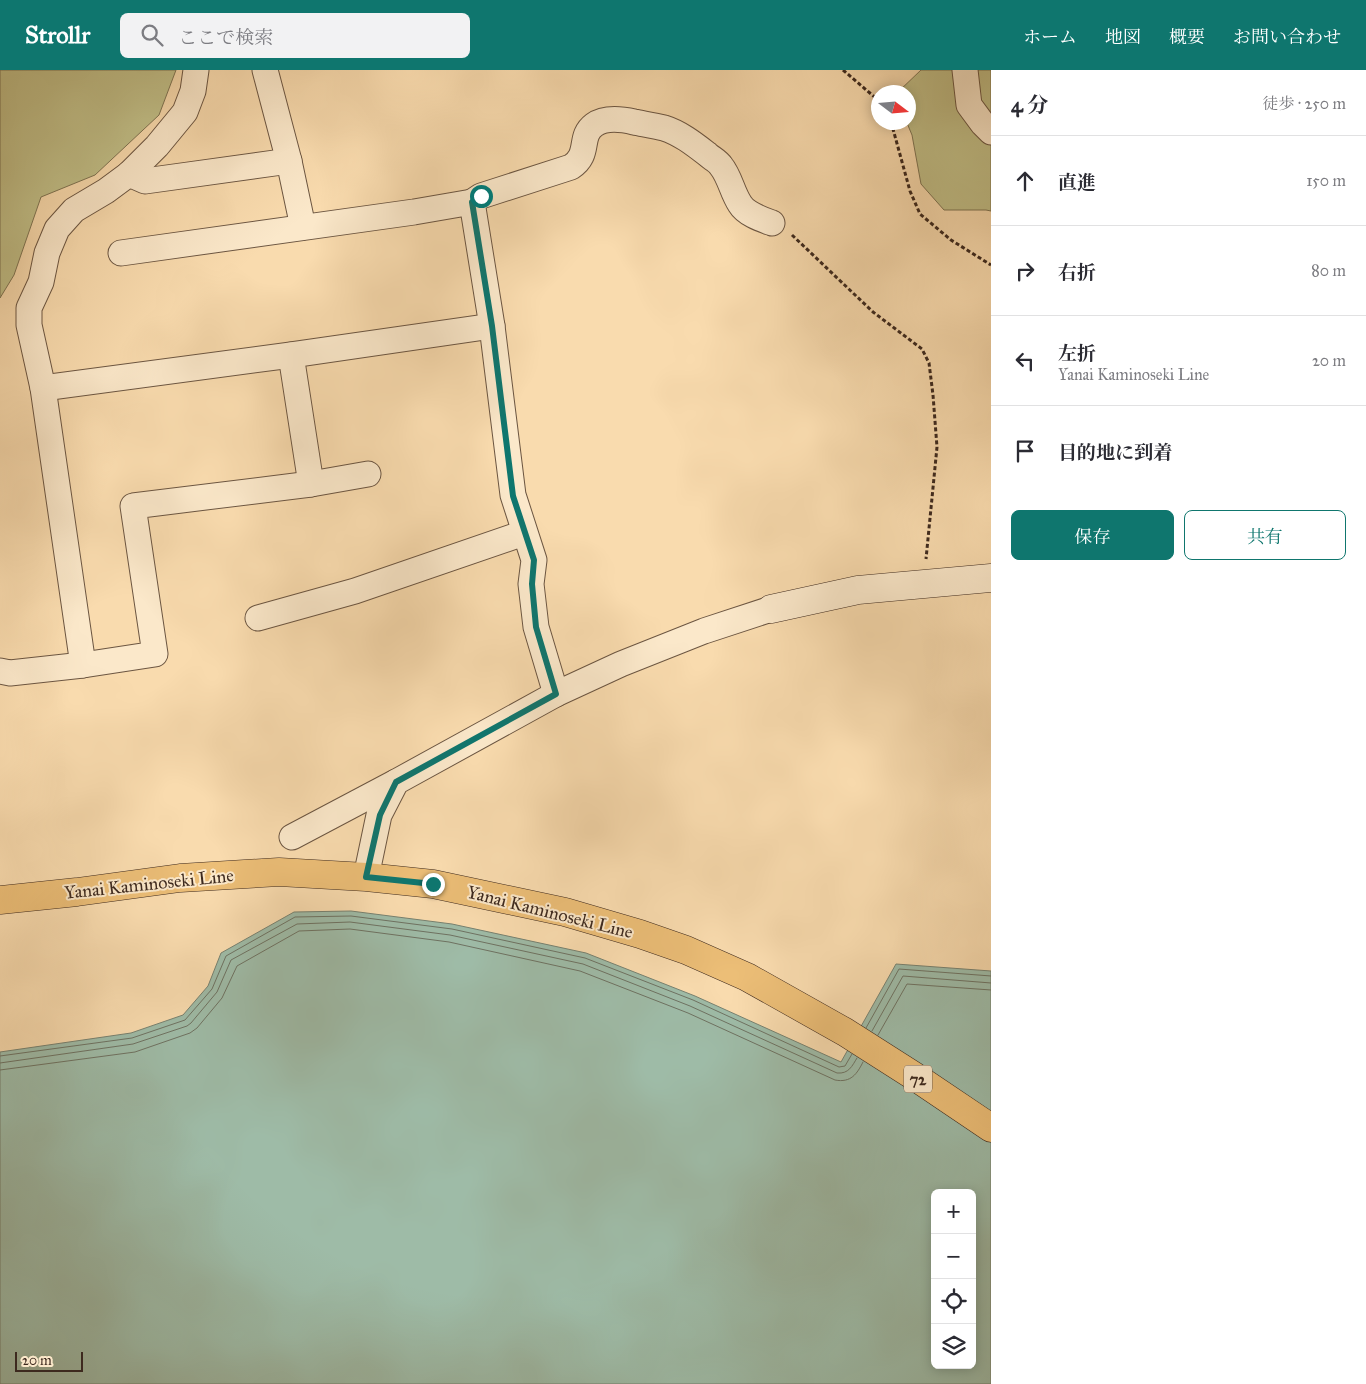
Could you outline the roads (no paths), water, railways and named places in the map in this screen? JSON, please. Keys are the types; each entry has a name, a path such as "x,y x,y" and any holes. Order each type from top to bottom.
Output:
{"main road":[{"name":"Yanai Kaminoseki Line","path":"0,900 180,878 279,872 366,877 433,884 495,896 564,912 640,934 686,950 747,977 845,1032 991,1128"}],"street":[{"path":"83,665 43,388 28,325 29,308 41,282 47,253 57,229 74,210 106,191 129,174 158,146 185,112 193,91 196,70"},
{"path":"265,70 304,228"},
{"path":"965,70 969,106 991,132"},
{"path":"121,253 304,228 472,202 481,196 571,167 579,162 583,154 584,142 590,130 595,125 610,119 666,129 690,141 721,165 740,205 756,217 772,223"},
{"path":"129,174 145,181 289,161"},
{"path":"472,202 492,326 513,496 534,560 532,584 536,627 556,694"},
{"path":"43,388 492,326"},
{"path":"291,355 311,484"},
{"path":"0,671 10,673 83,665 155,654 133,506 311,484 368,474"},
{"path":"258,618 355,591 524,533"},
{"path":"292,837 556,694 621,664 695,634 771,609 858,590 991,578"},
{"path":"366,877 380,815 396,782"}],"water":[{"path":"351,911 452,924 586,953 695,996 841,1062 896,964 991,971 991,1384 0,1384 0,1052 131,1033 183,1015 208,986 221,953 294,912"}]}
